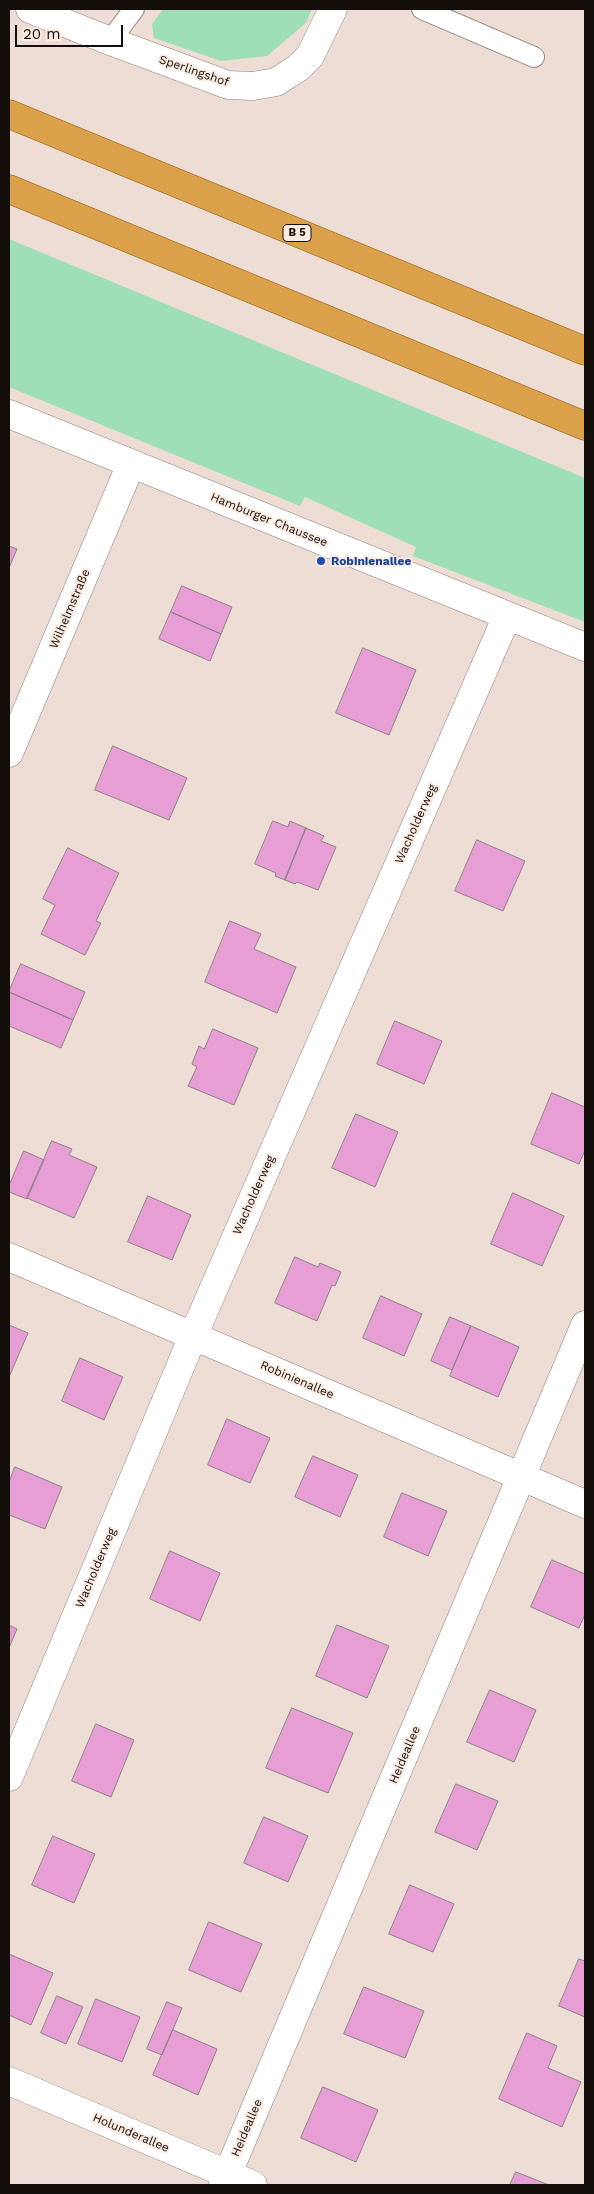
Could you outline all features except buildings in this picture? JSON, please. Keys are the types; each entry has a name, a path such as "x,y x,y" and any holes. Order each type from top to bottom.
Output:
{"highway":[{"name":"B 5","path":"9,114 585,351"},
{"path":"9,189 585,426"}],"street":[{"name":"Sperlingshof","path":"30,9 228,85 253,86 276,82 298,68 310,56 333,9"},
{"name":"Hamburger Chaussee","path":"9,414 585,648"},
{"name":"Wilhelmstraße","path":"9,754 130,464"},
{"name":"Wacholderweg","path":"9,1777 193,1336 507,616"},
{"name":"Robinienallee","path":"9,1256 585,1504"},
{"name":"Heideallee","path":"225,2180 585,1325"},
{"name":"Holunderallee","path":"9,2081 225,2180 253,2185"}],"lane":[{"path":"110,41 134,9"},
{"path":"422,9 534,57"}],"green space":[{"path":"163,9 312,9 306,23 267,56 221,61 154,38 152,24"},
{"path":"9,239 585,478 585,622 413,556 416,547 305,497 300,506 9,387"}],"place":[{"name":"Robinienallee","path":"321,561"}]}
